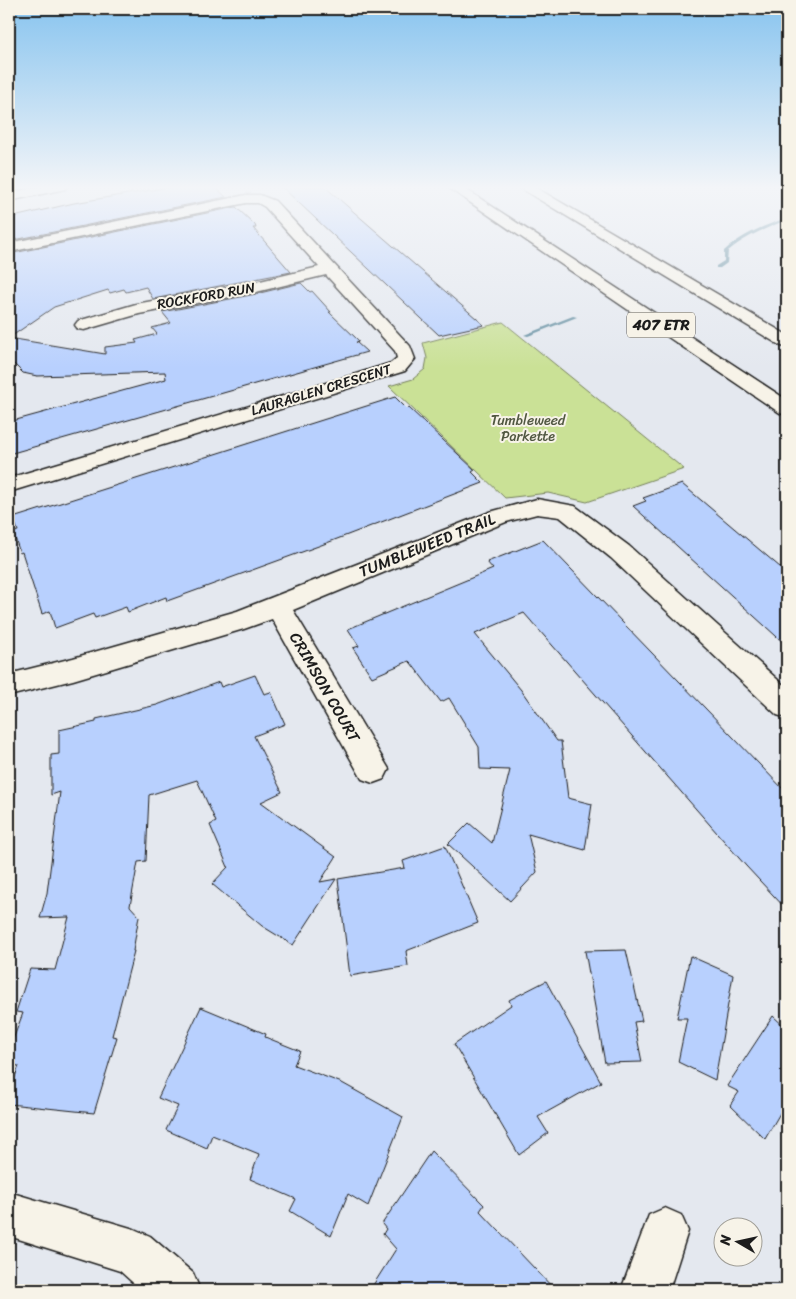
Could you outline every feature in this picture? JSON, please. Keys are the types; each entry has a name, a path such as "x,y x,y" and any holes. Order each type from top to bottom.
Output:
{"main road":[{"name":"LAURAGLEN CRESCENT","path":"9,485 398,366 406,359 404,350 309,247"},
{"name":"407 ETR","path":"544,247 787,409"},
{"name":"407 ETR","path":"626,247 787,342"},
{"name":"ROCKFORD RUN","path":"84,325 136,309 256,287 330,270"},
{"path":"752,321 787,336"},
{"name":"TUMBLEWEED TRAIL","path":"9,684 73,669 235,622 498,517 537,506 567,511 620,552 787,706"},
{"name":"CRIMSON COURT","path":"277,605 373,769"},
{"path":"9,1214 134,1252 176,1290"},
{"path":"645,1290 665,1231"}],"green space":[{"name":"Tumbleweed Parkette","path":"503,322 684,469 587,502 548,493 505,498 389,386 413,379 425,369 427,358 423,343"}],"building":[{"path":"45,247 269,247 291,272 153,299 146,287 126,292 124,289 110,293 108,290 54,307 9,338 9,254"},
{"path":"345,247 394,247 484,325 439,335"},
{"path":"301,283 310,292 312,291 367,352 9,454 9,422 166,379 165,372 37,376 23,373 9,359 9,338 105,354 105,347 137,343 135,340 157,334 152,328 171,323 162,312 256,294"},
{"path":"395,397 475,470 472,472 483,483 324,544 167,601 166,597 128,612 126,607 95,618 93,614 55,628 50,611 42,614 22,552 20,553 13,532 18,531 13,518"},
{"path":"682,484 787,573 787,646 633,506 646,501 643,498"},
{"path":"543,540 787,793 787,910 746,866 524,613 475,634 521,690 557,741 561,741 568,798 592,804 585,850 528,834 537,872 510,901 448,844 469,823 492,843 510,770 480,769 479,747 449,698 441,702 409,661 372,677 353,648 359,646 348,629 493,569 487,562"},
{"path":"255,675 264,694 271,692 285,724 254,736 282,792 261,802 336,857 320,882 336,879 293,945 262,926 212,884 228,867 210,825 216,822 197,780 149,795 146,861 138,862 130,906 139,916 134,951 112,1036 117,1037 94,1113 9,1104 9,1093 19,1066 9,1065 9,1050 23,1013 16,1012 30,969 55,970 69,917 40,918 47,893 60,792 51,795 51,755 59,754 59,730 96,722 96,719 157,705 219,682 221,687"},
{"path":"445,846 478,923 406,951 408,966 350,976 338,879 405,868 403,861"},
{"path":"626,950 642,1021 634,1022 642,1062 605,1063 585,951"},
{"path":"690,956 733,975 715,1080 678,1062 687,1018 677,1018"},
{"path":"546,981 601,1082 538,1117 548,1133 519,1155 454,1044 511,1005 509,1000"},
{"path":"201,1007 266,1034 265,1037 300,1051 294,1065 342,1083 403,1117 368,1206 348,1194 331,1236 290,1211 296,1199 250,1179 259,1154 212,1135 207,1148 166,1130 178,1106 158,1098"},
{"path":"773,1016 787,1029 787,1101 765,1139 730,1105 739,1092 727,1086"},
{"path":"431,1151 484,1205 480,1211 555,1290 370,1290 396,1249 383,1234 386,1229 382,1224"}],"waterway":[{"path":"718,267 726,262 726,251 731,247"},
{"path":"526,335 575,317"}]}
